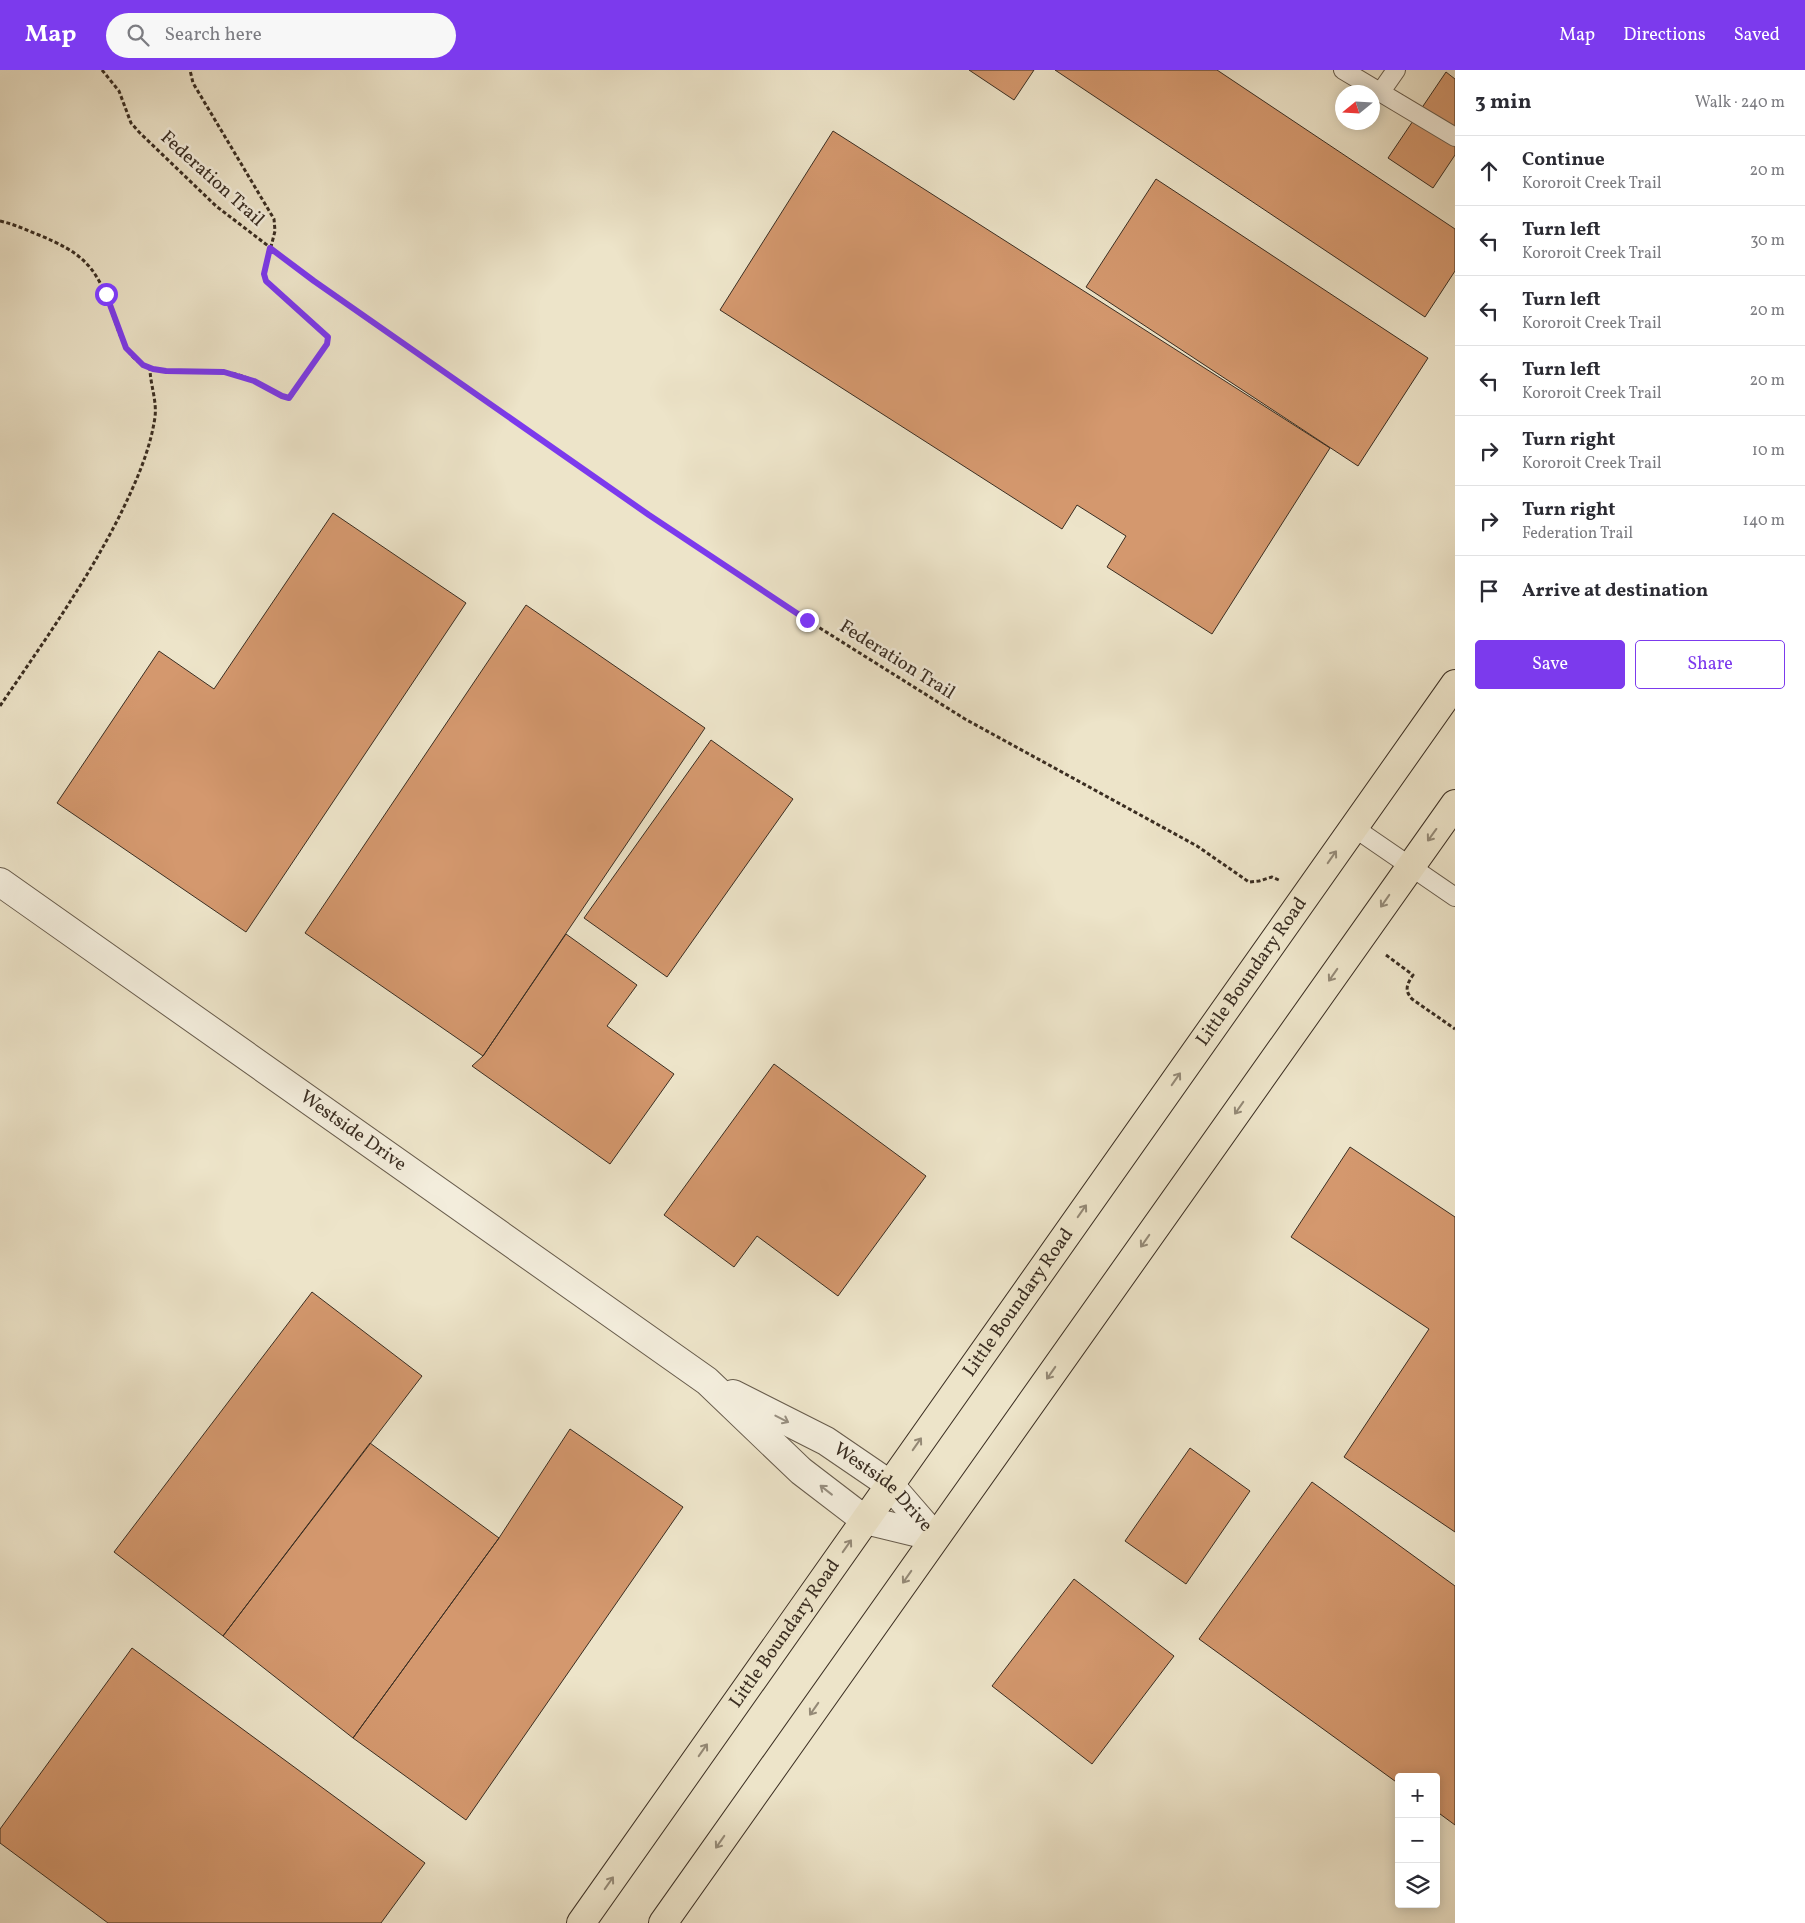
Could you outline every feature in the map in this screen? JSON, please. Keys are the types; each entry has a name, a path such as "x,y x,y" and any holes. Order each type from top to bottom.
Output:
{"main road":[{"name":"Little Boundary Road","path":"581,1923 1455,684"},
{"path":"663,1923 1455,804"}],"street":[{"name":"Westside Drive","path":"0,882 707,1381 826,1441 889,1484 936,1537"},
{"name":"Westside Drive","path":"707,1381 801,1471 865,1520 936,1537"}],"lane":[{"path":"1343,70 1368,85"},
{"path":"1396,70 1380,92 1455,137"},
{"path":"1353,827 1455,897"}],"path":[{"name":"Federation Trail","path":"102,70 119,92 130,123 216,206 314,281 649,515 815,625 965,719 1197,846 1249,882 1272,877 1284,882"},
{"path":"0,222 10,223 65,246 88,265 98,277 106,294 126,348 134,358 150,368 166,371 224,372 254,381 289,398 329,339 327,334 266,281 264,274 275,231 274,219 193,83 190,70"},
{"path":"0,706 82,584 134,486 150,446 155,414 150,368"},
{"path":"1384,953 1413,975 1406,986 1407,994 1455,1029"}],"building":[{"path":"969,70 1034,70 1014,100"},
{"path":"1055,70 1217,70 1455,229 1455,271 1425,317"},
{"path":"1446,72 1455,79 1455,155 1433,188 1388,158"},
{"path":"833,131 1330,448 1212,634 1107,567 1126,536 1077,505 1062,529 720,310"},
{"path":"1156,179 1428,358 1358,466 1086,287"},
{"path":"333,513 466,603 246,932 57,803 159,651 214,689"},
{"path":"526,605 705,728 483,1056 305,933"},
{"path":"711,740 793,799 667,977 584,918"},
{"path":"566,934 637,985 607,1026 674,1074 610,1164 472,1066 483,1056"},
{"path":"774,1064 926,1176 838,1296 757,1236 734,1267 664,1215"},
{"path":"1350,1147 1455,1217 1455,1532 1344,1457 1429,1329 1291,1237"},
{"path":"312,1292 422,1376 223,1636 114,1552"},
{"path":"570,1429 683,1507 466,1820 353,1738 499,1538"},
{"path":"370,1443 499,1538 353,1738 223,1636"},
{"path":"1190,1448 1250,1491 1186,1584 1125,1541"},
{"path":"1312,1482 1455,1586 1455,1825 1440,1814 1440,1773 1395,1773 1395,1781 1199,1639"},
{"path":"1074,1579 1174,1656 1092,1764 992,1686"},
{"path":"132,1648 425,1863 381,1923 108,1923 0,1843 0,1829"}],"route":[{"path":"106,294 126,348 143,365 166,371 224,372 254,381 289,398 329,339 327,334 271,287 264,278 270,248 292,266 649,515 807,620"}]}
